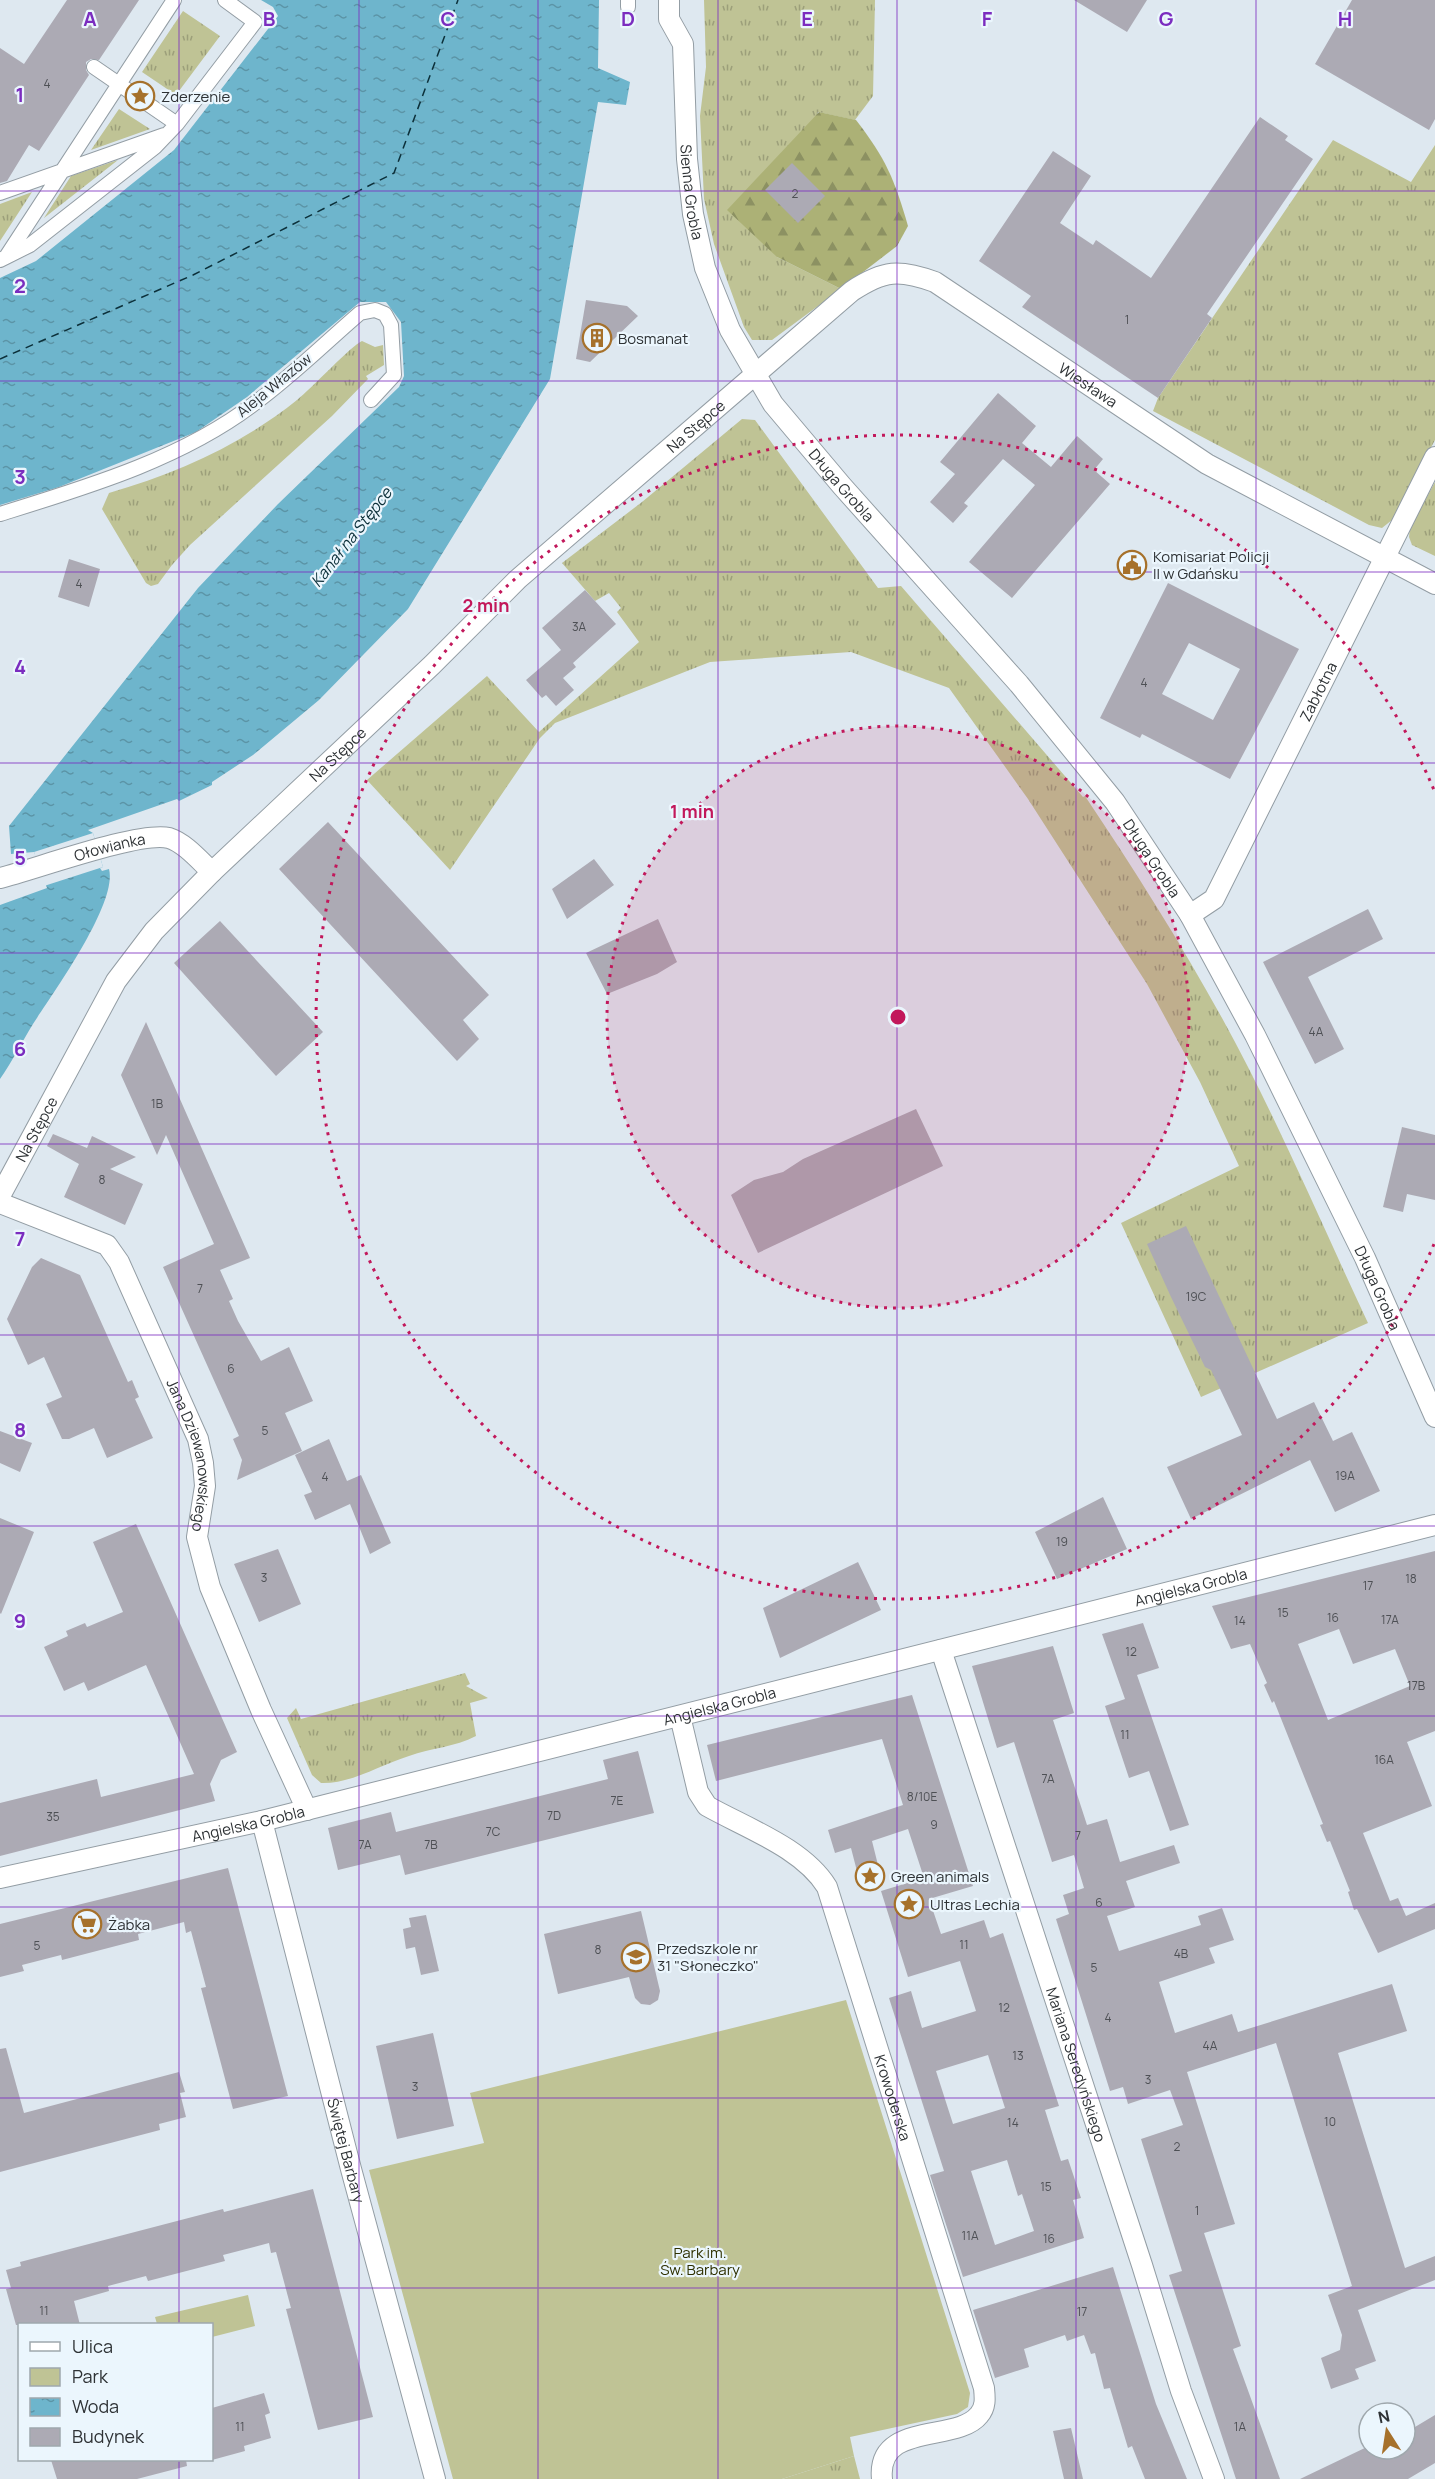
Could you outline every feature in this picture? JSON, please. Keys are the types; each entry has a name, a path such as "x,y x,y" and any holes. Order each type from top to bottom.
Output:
{"street":[{"path":"3,259 174,0"},
{"path":"3,259 30,245 155,147 173,128 255,22 225,0"},
{"name":"Sienna Grobla","path":"669,0 669,20 683,44 687,159 693,214 702,254 730,330 756,375"},
{"path":"94,67 173,128"},
{"path":"0,193 173,128"},
{"name":"Wiesława","path":"756,375 852,291 872,278 908,273 935,282 1207,464 1435,584"},
{"name":"Aleja Włazów","path":"0,514 83,487 200,437 256,403 360,313 375,310 386,314 391,326 394,375 371,400"},
{"name":"Na Stępce","path":"0,1196 116,981 154,931 212,872 432,665 518,579 756,375"},
{"name":"Długa Grobla","path":"756,375 773,404 842,486 1073,748 1115,802 1190,915 1255,1035 1365,1258 1435,1418"},
{"name":"Zabłotna","path":"1190,915 1214,899 1435,457"},
{"name":"Ołowianka","path":"0,879 138,839 169,838 188,850 212,872"},
{"name":"Jana Dziewanowskiego","path":"0,1203 106,1245 119,1262 198,1439 205,1486 197,1537 210,1587 261,1710 308,1810"},
{"name":"Angielska Grobla","path":"0,1878 308,1810 1435,1525"},
{"name":"Mariana Seredyńskiego","path":"941,1650 1181,2391 1214,2479"},
{"name":"Krowoderska","path":"680,1716 698,1792 707,1806 803,1859 817,1871 827,1887 984,2388 985,2404 979,2416 968,2424 913,2437 898,2445 888,2453 881,2469 882,2479"},
{"name":"Świętej Barbary","path":"262,1821 351,2169 435,2479"}],"green space":[{"path":"704,0 875,0 873,96 855,120 818,112 777,257 841,289 772,340 752,340 744,327 714,244 704,199 700,116 706,67"},
{"path":"183,11 220,36 176,95 142,72"},
{"path":"119,109 150,129 91,150"},
{"path":"819,112 856,120 875,146 888,170 908,226 897,246 841,289 777,257 727,210"},
{"path":"1333,140 1411,182 1435,145 1435,440 1392,520 1382,528 1369,525 1153,411 1158,398"},
{"path":"118,160 44,218 71,176"},
{"path":"32,192 0,241 0,204"},
{"path":"362,341 375,347 383,345 384,365 366,376 368,379 332,416 190,545 158,584 151,586 146,583 102,509 109,493 184,467 254,431 297,400"},
{"path":"742,419 755,420 878,588 901,586 1083,797 1085,796 1190,962 1242,1055 1368,1323 1201,1397 1121,1223 1239,1166 1200,1082 1147,984 1028,799 949,688 851,652 710,662 555,723 540,738 450,870 367,780 487,676 539,732 639,642 617,612 621,608 609,593 595,601 562,563 642,502"},
{"path":"1435,482 1435,556 1412,545 1409,537 1410,528"},
{"path":"465,1673 470,1684 466,1686 488,1698 470,1703 476,1736 460,1743 409,1756 343,1780 321,1783 312,1775 287,1718 296,1708 301,1719"},
{"name":"Park im. Św. Barbary","path":"846,2000 970,2393 968,2407 957,2414 850,2437 854,2456 782,2479 453,2479 369,2170 484,2143 470,2093"},
{"path":"248,2295 255,2326 213,2337 213,2323 157,2323 155,2317"},
{"path":"854,2456 860,2479 782,2479"}],"water":[{"name":"Kanał na Stępce","path":"261,0 599,0 598,68 630,82 626,105 598,102 550,379 408,609 319,700 253,755 212,782 212,785 179,801 177,799 88,830 93,833 103,867 100,868 102,871 109,869 109,884 104,903 82,948 0,1079 0,905 47,888 34,852 11,854 9,826 198,588 278,504 399,387 404,376 401,322 386,302 360,302 247,397 196,432 59,487 0,505 0,278 36,261 174,150 278,16 273,7"}],"pier":[{"path":"93,833 103,867 44,886 34,852"}],"building":[{"path":"67,0 139,0 99,60 91,59 86,62 89,75 39,151 29,145 7,181 0,183 0,48 24,64"},
{"path":"1074,0 1147,0 1127,32"},
{"path":"1352,0 1435,0 1435,119 1429,130 1315,64"},
{"path":"1260,117 1288,136 1285,140 1313,159 1207,314 1212,318 1158,398 1022,307 1031,296 979,261 1053,151 1091,176 1060,223 1093,245 1096,240 1151,278"},
{"path":"792,163 825,196 798,223 765,190"},
{"name":"Bosmanat","path":"586,300 627,306 638,316 590,362 576,359"},
{"path":"998,393 1036,426 1022,443 1051,467 1077,436 1103,459 1094,470 1110,484 1012,598 969,562 1035,485 1003,459 964,503 968,506 953,523 930,502 955,474 940,462"},
{"path":"69,559 100,569 89,607 58,597"},
{"path":"1168,583 1299,649 1230,779 1142,734 1140,738 1100,718","holes":["1189,643 1240,669 1213,720 1162,694"]},
{"path":"585,590 616,624 573,663 576,667 563,678 574,690 556,706 546,695 542,698 526,680 561,650 542,628"},
{"path":"328,822 489,995 463,1020 479,1039 457,1061 279,869"},
{"path":"594,859 614,885 567,919 552,889"},
{"path":"1368,909 1383,939 1308,977 1344,1049 1315,1064 1263,962"},
{"path":"658,919 677,962 657,974 607,994 586,953"},
{"path":"220,921 323,1032 276,1076 174,963"},
{"path":"146,1022 250,1258 220,1270 233,1299 229,1301 261,1361 289,1347 313,1401 285,1413 302,1451 237,1480 242,1460 233,1439 239,1436 163,1267 214,1244 166,1135 157,1155 121,1075"},
{"path":"916,1109 943,1166 758,1253 731,1195 754,1180 783,1172 803,1159"},
{"path":"1402,1127 1435,1135 1435,1200 1407,1194 1403,1212 1383,1207"},
{"path":"53,1134 87,1148 92,1136 136,1157 110,1169 143,1184 125,1225 64,1197 79,1164 47,1146"},
{"path":"1186,1226 1277,1419 1314,1402 1333,1441 1352,1432 1380,1491 1335,1512 1310,1460 1191,1519 1167,1467 1242,1435 1211,1370 1205,1367 1147,1244"},
{"path":"41,1258 80,1275 128,1382 132,1380 139,1397 135,1399 153,1438 107,1458 94,1428 69,1439 62,1439 46,1404 62,1397 44,1357 28,1365 7,1319 32,1267"},
{"path":"0,1431 32,1443 20,1472 0,1463"},
{"path":"329,1439 347,1481 361,1475 391,1543 370,1554 350,1504 315,1520 304,1495 312,1492 295,1455"},
{"path":"1103,1497 1127,1549 1057,1579 1035,1532"},
{"path":"0,1518 34,1532 1,1614 0,1613"},
{"path":"136,1524 237,1752 221,1760 210,1784 215,1801 0,1856 0,1803 97,1779 101,1797 194,1774 146,1665 88,1691 84,1682 64,1691 44,1647 68,1636 66,1631 85,1623 87,1627 123,1612 93,1542"},
{"path":"278,1549 301,1604 259,1622 234,1564"},
{"path":"1435,1551 1435,1731 1407,1742 1432,1806 1363,1833 1390,1901 1398,1898 1406,1916 1435,1903 1435,1929 1378,1953 1357,1909 1354,1910 1348,1892 1350,1891 1330,1841 1327,1842 1320,1825 1323,1824 1274,1701 1272,1703 1264,1685 1267,1683 1250,1644 1231,1649 1212,1606","holes":["1339,1629 1353,1664 1395,1649 1410,1686 1328,1720 1298,1644"]},
{"path":"858,1562 881,1610 780,1658 763,1608"},
{"path":"1143,1623 1159,1668 1137,1675 1189,1825 1170,1831 1149,1771 1129,1778 1105,1706 1125,1699 1102,1634"},
{"path":"1053,1646 1074,1713 1053,1720 1087,1825 1107,1819 1120,1862 1174,1845 1180,1863 1126,1881 1135,1907 1107,1916 1119,1951 1201,1925 1198,1916 1222,1908 1234,1940 1209,1948 1215,1963 1159,1982 1175,2033 1232,2014 1238,2032 1392,1984 1407,2031 1338,2053 1405,2268 1435,2256 1435,2280 1358,2310 1376,2361 1355,2369 1359,2379 1331,2389 1321,2358 1340,2350 1342,2335 1328,2295 1352,2286 1276,2043 1187,2072 1235,2224 1204,2233 1241,2346 1233,2349 1280,2479 1236,2479 1169,2275 1182,2271 1141,2139 1183,2125 1170,2090 1128,2104 1123,2087 1110,2091 1056,1919 1069,1914 1063,1895 1084,1888 1074,1855 1052,1862 1014,1742 997,1748 972,1666"},
{"path":"912,1695 973,1886 929,1899 941,1934 984,1920 990,1938 1003,1933 1059,2106 1045,2110 1061,2161 1068,2159 1081,2198 1073,2200 1084,2238 963,2277 930,2175 944,2171 889,1998 911,1991 922,2028 976,2011 960,1961 908,1977 881,1891 924,1878 908,1829 872,1841 880,1873 859,1879 851,1848 835,1853 828,1830 903,1805 882,1739 716,1781 707,1745","holes":["988,2055 1005,2108 953,2124 936,2071","1007,2160 1018,2196 1022,2194 1034,2231 995,2245 971,2171"]},
{"path":"638,1751 654,1813 405,1875 400,1855 338,1870 328,1828 391,1812 396,1832 608,1779 603,1760"},
{"path":"228,1868 288,2096 233,2109 201,1988 206,1987 191,1931 186,1933 184,1922 138,1934 139,1940 62,1960 61,1955 22,1965 24,1971 0,1977 0,1924"},
{"path":"641,1911 660,1991 658,2000 650,2005 641,2004 635,1998 629,1977 558,1994 544,1934"},
{"path":"426,1915 439,1971 421,1975 415,1947 406,1949 403,1929 411,1927 409,1918"},
{"path":"433,2033 454,2126 397,2139 376,2046"},
{"path":"6,2048 24,2113 179,2072 185,2092 180,2093 186,2117 159,2124 160,2130 0,2172 0,2049"},
{"path":"313,2189 373,2417 318,2430 286,2309 291,2308 276,2252 271,2253 269,2243 223,2255 225,2261 148,2281 146,2276 108,2286 109,2291 74,2301 80,2323 18,2323 16,2325 6,2289 11,2288 6,2270 21,2266 20,2262 223,2209 224,2212"},
{"path":"1113,2267 1156,2404 1187,2479 1145,2479 1132,2446 1128,2448 1110,2388 1104,2389 1095,2353 1091,2354 1084,2335 1067,2341 1065,2335 1024,2349 1029,2367 995,2378 973,2310"},
{"path":"264,2393 270,2413 265,2415 271,2438 244,2446 245,2451 213,2460 213,2408"},
{"path":"1435,2415 1435,2463 1408,2479 1300,2479 1357,2452 1357,2461 1417,2461 1417,2426"},
{"path":"1071,2428 1083,2479 1064,2479 1053,2431"},
{"path":"51,2461 186,2461 187,2466 137,2479 57,2479"}],"ferry route":[{"path":"0,359 193,275 394,173 458,0"}],"place":[{"name":"Zderzenie","path":"140,96"},
{"name":"Bosmanat","path":"597,338"},
{"name":"Komisariat Policji II w Gdańsku","path":"1132,565"},
{"name":"Green animals","path":"870,1876"},
{"name":"Ultras Lechia","path":"909,1904"},
{"name":"Żabka","path":"87,1924"},
{"name":"Przedszkole nr 31 \"Słoneczko\"","path":"636,1957"}]}
